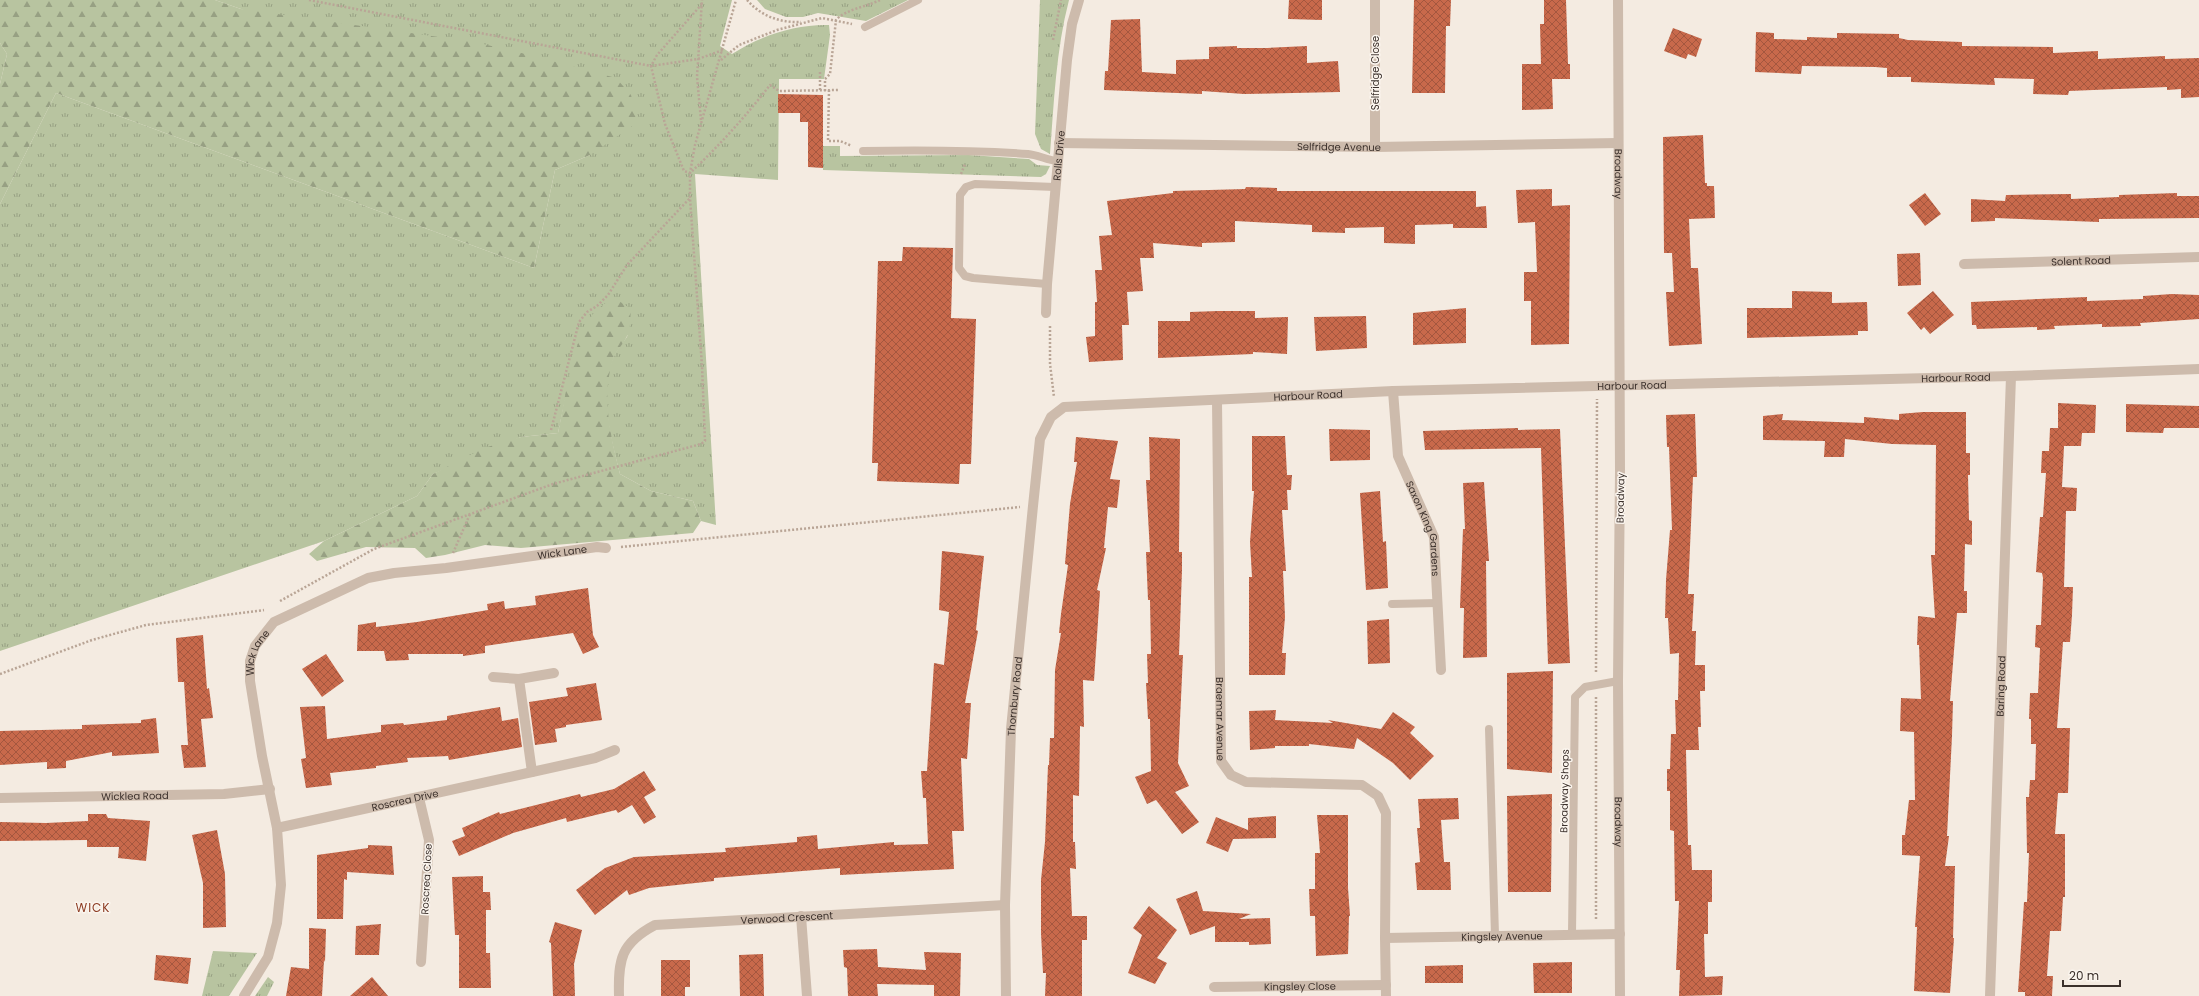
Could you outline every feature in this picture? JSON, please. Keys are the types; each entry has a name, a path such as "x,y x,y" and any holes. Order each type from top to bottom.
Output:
{"street":[{"name":"Rolls Drive","path":"1046,313 1057,161 1067,60 1072,24 1079,0"},
{"name":"Selfridge Close","path":"1375,0 1375,147"},
{"name":"Broadway","path":"1618,0 1618,681 1620,996"},
{"name":"Selfridge Avenue","path":"1059,143 1375,147 1618,143"},
{"name":"Solent Road","path":"1964,264 2199,257"},
{"name":"Harbour Road","path":"1064,408 1393,391 1619,387 2199,369"},
{"name":"Baring Road","path":"1990,996 2011,376"},
{"name":"Saxon King Gardens","path":"1393,391 1398,456 1434,537 1441,670"},
{"name":"Braemar Avenue","path":"1217,401 1221,761 1231,775 1246,782 1362,785 1378,796 1386,813 1386,996"},
{"name":"Thornbury Road","path":"1006,996 1005,905 1012,729 1033,506 1040,439 1051,418 1064,408"},
{"name":"Wick Lane","path":"244,996 268,957 277,923 282,885 277,828 262,756 250,681 250,661 255,646 265,631 274,622 368,578 394,573 606,548"},
{"path":"493,677 519,679 554,673"},
{"path":"519,679 532,772"},
{"name":"Roscrea Drive","path":"277,828 419,798 595,758 615,750"},
{"name":"Wicklea Road","path":"0,798 224,794 270,789"},
{"name":"Roscrea Close","path":"419,798 429,840 421,962"},
{"name":"Verwood Crescent","path":"619,996 618,969 625,948 639,933 655,925 1005,905"},
{"path":"801,916 807,996"},
{"name":"Kingsley Avenue","path":"1385,938 1620,934"},
{"name":"Kingsley Close","path":"1214,987 1386,985"}],"lane":[{"path":"865,27 918,0"},
{"path":"863,151 970,150 1030,155 1044,160 1057,161"},
{"path":"1047,284 973,278 965,276 959,268 960,195 966,187 975,184 1055,187"},
{"path":"1392,604 1438,603"},
{"name":"Broadway Shops","path":"1572,934 1575,697 1585,687 1596,683 1618,681"},
{"path":"1489,729 1495,935"}],"path":[{"path":"309,0 651,66 698,59 724,50"},
{"path":"274,605 374,549 553,484 701,444 705,441 702,366 690,198 690,173 702,122 724,50 736,0"},
{"path":"747,0 770,18 785,22 808,21"},
{"path":"825,91 825,78 830,74 836,20 842,14 867,7 880,0"},
{"path":"690,173 684,171 665,124 651,66 657,55 702,2"},
{"path":"702,2 697,76 702,122"},
{"path":"721,60 739,45 777,30 808,21 822,18 865,27"},
{"path":"820,72 820,91"},
{"path":"690,173 723,140 770,85 779,91 839,90"},
{"path":"829,90 828,141 840,140 863,151"},
{"path":"966,187 961,174 970,150"},
{"path":"551,430 579,322 587,312 597,306 608,295 627,265 690,198"},
{"path":"1046,313 1050,325 1050,364 1054,396 1064,408"},
{"path":"1596,934 1597,387"},
{"path":"606,548 1033,506"},
{"path":"446,568 470,514"},
{"path":"0,674 92,640 146,625 260,612 267,608"}],"green space":[{"path":"0,0 215,0 241,9 474,42 616,78 631,95 638,122 590,155 555,170 534,268 56,93 0,204 0,84 7,54 0,43"},
{"path":"215,0 732,0 720,46 732,54 754,42 778,32 816,25 829,25 830,35 824,79 779,79 778,180 695,174 716,525 701,521 693,501 651,491 620,474 610,431 606,400 609,370 614,356 628,335 568,385 558,433 521,437 433,474 417,496 324,541 0,651 0,204 56,93 534,268 555,170 590,155 241,9"},
{"path":"757,0 908,0 866,21 818,13 803,17 786,17 765,9"},
{"path":"1040,0 1069,0 1058,57 1050,154 1041,149 1035,134"},
{"path":"0,43 7,54 0,84"},
{"path":"823,146 840,146 840,156 969,155 1029,159 1037,165 1050,166 1046,174 1041,177 823,170"},
{"path":"613,297 631,309 628,333 614,357 610,371 607,401 610,431 620,474 651,491 693,501 701,521 693,533 521,548 485,545 426,558 415,548 366,547 317,561 309,554 324,541 417,496 433,474 484,448 521,437 558,433 573,359 583,331 592,315"},
{"path":"213,951 257,953 229,996 202,996"},
{"path":"268,977 274,982 267,996 255,996"}],"building":[{"path":"1289,0 1322,0 1322,20 1288,19"},
{"path":"1414,0 1451,0 1450,26 1446,26 1445,93 1412,93"},
{"path":"1544,0 1566,0 1568,64 1570,64 1570,79 1552,79 1553,109 1522,110 1522,64 1541,64 1540,24 1544,24"},
{"path":"1140,19 1142,72 1176,74 1176,60 1209,59 1209,47 1237,46 1237,48 1267,48 1307,46 1307,63 1338,61 1340,92 1244,94 1202,91 1202,94 1104,90 1105,71 1108,71 1111,20"},
{"path":"1673,28 1702,39 1696,57 1688,54 1686,59 1664,51"},
{"path":"1756,32 1774,33 1774,39 1807,40 1807,37 1837,38 1837,33 1899,34 1899,38 1908,40 1962,42 1962,46 2053,47 2053,53 2098,51 2098,59 2165,56 2165,59 2199,58 2199,97 2181,98 2181,89 2167,90 2167,87 2069,91 2068,95 2033,94 2034,79 1994,78 1995,85 1911,82 1911,77 1887,77 1887,68 1875,67 1802,66 1801,74 1755,72"},
{"path":"778,94 823,95 823,168 808,167 808,122 800,122 800,113 778,113"},
{"path":"1703,135 1705,183 1707,183 1707,186 1714,186 1715,218 1689,219 1691,268 1698,268 1702,344 1669,346 1666,292 1674,292 1672,253 1664,253 1663,137"},
{"path":"1246,187 1277,188 1277,191 1476,191 1476,207 1486,206 1487,228 1453,228 1453,224 1415,225 1415,244 1384,243 1384,227 1345,228 1345,233 1312,232 1312,225 1235,221 1235,242 1202,243 1202,247 1153,243 1154,258 1140,258 1143,291 1127,292 1129,325 1122,325 1123,360 1089,362 1086,337 1095,336 1095,302 1097,302 1095,270 1102,270 1099,236 1112,235 1107,201 1173,193 1173,191 1245,189"},
{"path":"1552,189 1552,206 1570,205 1569,344 1531,345 1531,301 1524,301 1524,272 1537,272 1535,222 1518,223 1516,190"},
{"path":"1925,193 1941,214 1925,226 1909,205"},
{"path":"2177,193 2177,196 2199,196 2199,218 2099,219 2099,222 1995,218 1995,221 1971,222 1971,199 2005,201 2006,195 2071,194 2071,199 2119,197 2119,195"},
{"path":"903,247 953,248 951,318 976,319 971,464 960,464 959,484 877,481 878,463 872,463 878,261 902,261"},
{"path":"1920,253 1921,285 1898,286 1897,254"},
{"path":"1792,291 1832,292 1832,303 1867,302 1868,331 1858,331 1858,335 1747,338 1747,308 1792,308"},
{"path":"1933,291 1954,315 1930,334 1924,327 1921,330 1907,313"},
{"path":"2172,294 2199,295 2199,319 2140,323 2141,326 2102,327 2102,324 2054,326 2055,329 2037,330 2037,327 1977,329 1976,325 1972,325 1971,302 2087,297 2087,301 2143,299 2143,296"},
{"path":"1466,308 1466,343 1413,345 1413,313"},
{"path":"1255,311 1255,318 1288,317 1287,354 1253,352 1253,354 1158,358 1158,321 1190,321 1190,312"},
{"path":"1366,316 1367,348 1316,351 1314,317"},
{"path":"2058,403 2096,405 2095,433 2082,433 2081,446 2064,446 2062,487 2077,488 2076,511 2066,511 2064,587 2073,587 2072,615 2070,642 2063,642 2057,728 2070,728 2068,793 2058,793 2055,834 2065,834 2065,897 2063,897 2061,931 2050,931 2047,976 2053,976 2052,996 2025,996 2025,992 2018,992 2024,902 2027,902 2029,853 2027,853 2026,797 2029,797 2030,780 2035,780 2036,744 2031,744 2031,719 2029,719 2030,693 2038,693 2040,648 2035,647 2036,625 2041,625 2043,578 2042,573 2036,572 2040,517 2043,517 2046,473 2041,473 2042,451 2049,451 2050,428 2058,428"},
{"path":"2126,404 2199,406 2199,428 2164,428 2163,433 2126,432"},
{"path":"1923,412 1966,412 1966,453 1970,453 1970,475 1968,475 1969,520 1972,521 1972,545 1965,544 1964,591 1967,591 1967,613 1957,613 1950,701 1953,701 1947,836 1949,836 1945,866 1955,866 1954,938 1950,993 1914,991 1917,927 1915,927 1920,856 1902,855 1902,835 1905,835 1909,800 1915,800 1914,732 1900,731 1901,698 1921,699 1919,645 1917,645 1918,616 1935,618 1931,555 1935,555 1936,445 1892,444 1845,439 1844,457 1824,457 1825,441 1763,440 1763,416 1783,414 1782,420 1864,423 1864,417 1899,420 1899,414"},
{"path":"1695,414 1697,477 1693,477 1688,594 1694,594 1692,631 1696,631 1695,665 1705,665 1705,691 1700,691 1701,727 1698,727 1699,750 1686,750 1688,845 1691,845 1692,870 1712,870 1712,902 1708,902 1708,934 1704,934 1705,977 1723,976 1722,995 1679,996 1680,970 1676,970 1679,901 1675,901 1674,831 1670,830 1670,791 1667,791 1667,769 1670,769 1671,734 1676,734 1675,700 1678,700 1679,653 1670,654 1668,618 1665,618 1666,580 1670,530 1672,530 1669,447 1667,447 1666,415"},
{"path":"1518,428 1518,430 1560,429 1570,663 1548,664 1541,448 1425,450 1423,431"},
{"path":"1329,429 1370,430 1370,460 1330,461"},
{"path":"1252,436 1285,436 1287,475 1292,475 1291,490 1287,490 1288,510 1282,510 1286,571 1283,571 1285,617 1282,653 1286,653 1285,675 1249,675 1249,577 1252,577 1250,542 1254,491 1252,491"},
{"path":"1076,437 1118,441 1110,479 1120,480 1117,508 1108,507 1104,548 1106,548 1097,590 1100,591 1094,681 1083,680 1084,727 1080,726 1079,796 1073,795 1073,842 1075,842 1076,869 1070,868 1072,916 1087,916 1087,940 1082,940 1082,996 1045,996 1046,973 1043,973 1041,933 1041,880 1045,842 1050,738 1054,738 1055,670 1061,633 1059,633 1068,565 1065,564 1070,504 1077,462 1074,462"},
{"path":"1149,437 1180,439 1179,552 1182,552 1182,570 1179,655 1183,655 1178,763 1189,786 1175,792 1199,822 1182,834 1156,800 1147,804 1135,777 1151,771 1150,719 1148,719 1146,683 1148,683 1147,654 1151,654 1150,600 1148,600 1146,552 1150,552 1146,480 1150,480"},
{"path":"1484,482 1489,561 1486,561 1487,657 1463,658 1464,608 1460,608 1463,529 1465,529 1463,483"},
{"path":"1380,491 1383,542 1386,541 1388,588 1366,590 1360,493"},
{"path":"942,551 984,556 976,630 978,631 965,703 971,703 967,759 961,758 964,831 952,831 954,869 840,875 840,868 714,878 714,881 649,888 629,895 627,890 595,915 576,890 605,868 634,857 726,852 725,848 797,842 797,837 817,835 818,849 894,842 894,845 928,844 926,798 923,798 921,771 927,771 934,663 944,665 949,612 939,610"},
{"path":"588,588 593,635 599,647 583,654 573,633 485,646 485,653 463,656 463,654 408,654 409,660 386,661 384,651 357,651 358,625 376,622 376,627 417,622 488,610 487,604 504,601 505,609 536,605 535,596"},
{"path":"1389,619 1390,663 1368,664 1367,621"},
{"path":"203,635 207,689 209,688 213,718 201,719 206,767 184,768 181,745 188,745 184,682 178,682 176,638"},
{"path":"326,654 344,681 322,697 302,669"},
{"path":"1553,671 1552,773 1507,769 1507,673"},
{"path":"596,683 602,720 566,725 566,727 555,729 557,742 535,745 529,702 568,696 566,688"},
{"path":"325,706 327,739 381,732 381,725 403,723 404,725 447,720 447,716 500,707 502,721 518,718 522,747 449,760 448,756 407,758 408,762 376,766 376,768 330,773 332,785 306,788 301,759 306,758 300,707"},
{"path":"1276,710 1275,720 1333,723 1328,720 1381,729 1393,712 1415,727 1410,733 1434,756 1410,780 1393,763 1357,738 1354,749 1309,744 1309,746 1275,746 1275,748 1250,750 1249,711"},
{"path":"156,718 159,753 112,756 112,752 66,761 66,768 47,769 47,762 0,765 0,731 82,729 82,725 141,723 141,720"},
{"path":"644,771 656,790 644,797 656,817 644,824 632,805 618,813 616,810 567,822 566,818 513,833 459,856 452,841 465,836 462,828 499,812 500,814 580,794 581,797 614,789"},
{"path":"1552,794 1551,892 1508,892 1507,796"},
{"path":"1458,798 1459,819 1441,820 1444,862 1450,862 1451,890 1417,890 1415,863 1420,862 1417,828 1420,828 1418,799"},
{"path":"88,814 106,814 108,818 150,821 146,861 118,858 119,847 87,847 87,840 0,841 0,822 46,823 88,821"},
{"path":"1317,815 1348,815 1348,888 1350,916 1348,954 1316,956 1315,916 1310,916 1309,889 1315,889 1315,853 1320,853"},
{"path":"1276,816 1276,838 1233,839 1228,852 1206,843 1216,817 1248,830 1248,818"},
{"path":"217,830 225,874 226,927 203,928 203,883 192,835"},
{"path":"368,845 392,846 394,875 347,872 347,880 344,879 343,919 317,919 317,855 368,848"},
{"path":"483,876 483,892 490,892 491,910 486,910 486,953 490,953 491,988 459,988 459,935 455,935 452,877"},
{"path":"1197,891 1203,911 1251,914 1239,919 1270,918 1271,944 1249,945 1249,942 1215,942 1215,926 1190,935 1176,899"},
{"path":"1149,906 1177,930 1157,958 1167,963 1155,984 1128,973 1142,935 1133,928"},
{"path":"555,922 582,930 574,964 575,996 553,996 551,943 549,942"},
{"path":"381,924 379,955 355,955 356,926"},
{"path":"309,928 326,929 322,996 286,996 291,967 309,969"},
{"path":"877,949 878,967 926,970 924,952 961,953 960,996 934,996 934,985 877,984 878,996 848,996 847,968 844,967 843,950"},
{"path":"763,954 764,996 740,996 739,955"},
{"path":"156,955 191,958 188,984 154,980"},
{"path":"661,960 690,960 690,987 685,987 685,996 661,996"},
{"path":"1572,962 1572,993 1534,993 1533,963"},
{"path":"1463,965 1463,983 1425,983 1425,966"},
{"path":"372,977 388,996 350,996"}],"district":[{"name":"WICK","path":"93,908"}]}
